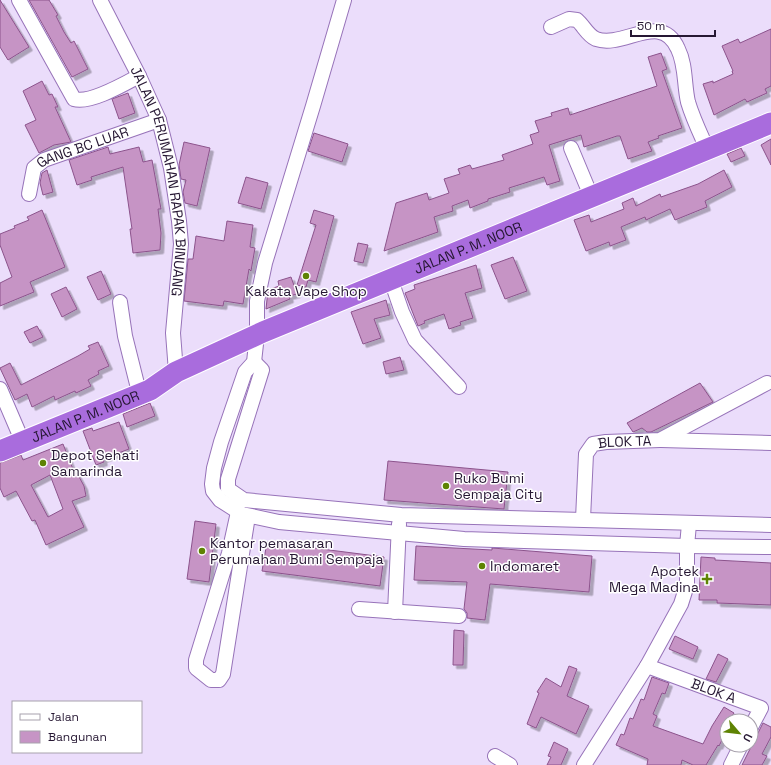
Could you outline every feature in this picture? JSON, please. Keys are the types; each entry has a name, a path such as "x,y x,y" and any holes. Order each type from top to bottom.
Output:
{"highway":[{"name":"JALAN P. M. NOOR","path":"0,451 150,390 156,387 171,374 257,336 591,196 708,151 771,123"},
{"name":"JALAN P. M. NOOR","path":"9,435 154,376 171,374"}],"street":[{"path":"19,0 74,99 80,101 90,99 139,76"},
{"name":"JALAN PERUMAHAN RAPAK BINUANG","path":"100,0 139,76 159,120 171,168 181,244 171,374"},
{"path":"344,0 265,264 257,301 257,336 254,362 245,372 241,381 221,442 214,468 212,484 213,491 260,503 401,515 583,519 689,524 771,525"},
{"path":"550,27 569,19 577,20 591,35 604,41 614,41 659,30 668,36 678,48 683,64 688,102 708,151"},
{"name":"GANG BC LUAR","path":"29,194 34,168 44,160 159,120"},
{"path":"571,148 591,196"},
{"path":"391,280 402,312 415,340 459,387"},
{"path":"120,302 125,336 136,384"},
{"path":"224,495 262,370 254,362"},
{"name":"BLOK TA","path":"583,519 586,454 593,444 606,442 660,440 767,383"},
{"path":"0,389 9,435"},
{"path":"660,440 771,442"},
{"path":"224,495 243,514 279,522 464,539 771,547"},
{"path":"243,514 223,674 219,680 211,680 196,668 196,660 229,553 243,514"},
{"path":"396,612 398,533 401,515"},
{"path":"584,765 647,666 681,604 688,573 687,546 689,524"},
{"path":"359,609 459,616"},
{"name":"BLOK A","path":"647,666 761,708 758,713"},
{"path":"730,765 737,753"},
{"path":"495,756 510,765"}],"building":[{"path":"0,0 29,47 8,60 0,47"},
{"path":"29,0 49,0 58,15 56,16 64,32 71,43 74,41 88,69 72,77"},
{"path":"771,29 771,86 765,89 767,93 747,102 745,99 714,115 703,84 713,81 713,83 733,74 722,46 738,39 740,43"},
{"path":"661,53 667,69 662,71 682,128 658,136 659,138 648,142 652,151 628,159 620,136 584,147 581,135 549,145 560,181 547,185 544,177 509,188 510,192 488,199 488,201 470,208 468,200 452,206 453,211 434,217 438,232 384,251 396,203 427,193 429,200 449,193 444,179 460,174 458,169 470,165 472,169 504,160 502,155 533,144 530,135 539,132 535,121 552,116 551,113 568,108 570,115 657,86 648,57"},
{"path":"42,81 49,95 52,94 58,107 55,107 71,142 54,145 39,153 25,125 36,120 23,91"},
{"path":"128,93 135,113 119,119 112,99"},
{"path":"314,133 348,144 342,162 308,151"},
{"path":"771,139 771,165 761,145"},
{"path":"184,142 210,148 197,206 185,203 183,192 186,180 181,179 179,165"},
{"path":"108,147 110,154 139,147 143,162 152,160 161,209 158,209 161,233 160,250 133,253 130,229 132,229 123,167 91,177 92,180 77,185 69,160"},
{"path":"741,148 745,156 731,162 727,154"},
{"path":"47,170 53,192 43,195 40,183 42,173"},
{"path":"724,170 732,187 705,201 707,207 675,220 670,209 646,220 645,217 621,227 626,240 610,246 609,242 586,251 574,220 589,215 591,222 624,209 622,203 633,198 636,206 660,194 661,197 698,184"},
{"path":"246,177 268,183 261,209 238,203"},
{"path":"42,210 65,267 30,282 34,292 0,306 0,283 12,277 0,245 0,234 29,220 27,217"},
{"path":"314,210 334,216 316,282 308,280 306,287 297,285 316,225 310,223"},
{"path":"227,221 253,225 250,247 255,248 251,271 249,269 243,304 224,301 223,306 184,301 188,259 193,259 196,236 224,241"},
{"path":"358,243 368,245 363,263 354,261"},
{"path":"513,257 527,291 505,299 491,265"},
{"path":"476,265 482,288 465,293 473,318 460,322 461,325 449,329 444,314 424,321 425,323 418,326 405,293 415,289 414,285"},
{"path":"101,271 111,294 98,300 87,277"},
{"path":"291,277 297,294 289,296 290,299 266,309 268,290 279,286 278,281"},
{"path":"66,287 77,309 62,317 51,294"},
{"path":"386,300 390,315 374,319 381,338 363,344 351,312"},
{"path":"37,326 43,337 30,343 24,332"},
{"path":"98,342 109,366 98,371 99,374 88,380 91,386 55,400 54,396 32,407 27,394 15,400 0,368 10,363 21,385 78,356 90,349 88,346"},
{"path":"400,357 404,370 386,374 383,362"},
{"path":"700,383 713,402 651,432 647,432 642,428 633,432 627,423"},
{"path":"150,403 155,416 127,427 123,414"},
{"path":"119,422 129,449 103,459 104,462 96,465 83,431 92,428 93,431"},
{"path":"63,444 75,474 77,473 84,486 86,496 72,501 84,527 46,545 35,520 32,521 16,491 4,497 0,488 0,463 21,455 23,460","holes":["50,475 63,509 48,517 31,485"]},
{"name":"Ruko Bumi Sempaja City","path":"388,461 508,472 504,509 384,500"},
{"name":"Kantor pemasaran Perumahan Bumi Sempaja","path":"195,521 216,524 209,582 187,579"},
{"path":"267,542 384,557 380,586 262,571"},
{"path":"416,546 492,550 492,548 592,556 589,592 490,584 485,620 467,618 467,613 464,609 467,582 414,580"},
{"path":"701,557 715,558 715,560 771,563 771,605 717,603 717,600 699,600"},
{"path":"454,630 464,631 463,665 453,665"},
{"path":"675,636 698,647 693,659 669,649"},
{"path":"718,654 728,659 716,682 706,679"},
{"path":"569,666 577,669 567,696 589,706 576,734 541,717 536,728 527,724 539,693 537,692 546,678 561,687"},
{"path":"652,677 669,683 665,694 662,693 653,714 657,716 653,726 703,744 719,715 719,746 718,745 706,765 693,765 682,760 681,765 647,765 648,759 616,745 621,734 624,735 630,718 633,719 641,699 644,700"},
{"path":"724,707 734,713 720,713"},
{"path":"763,723 771,727 771,737 762,754 767,756 762,765 742,765 748,753 759,753 759,731"},
{"path":"554,742 568,749 561,765 547,765 551,757 548,756"}],"place":[{"name":"Kakata Vape Shop","path":"306,276"},
{"name":"Depot Sehati Samarinda","path":"43,463"},
{"name":"Ruko Bumi Sempaja City","path":"446,486"},
{"name":"Kantor pemasaran Perumahan Bumi Sempaja","path":"202,551"},
{"name":"Indomaret","path":"482,566"},
{"name":"Apotek Mega Madina","path":"707,579"}]}
